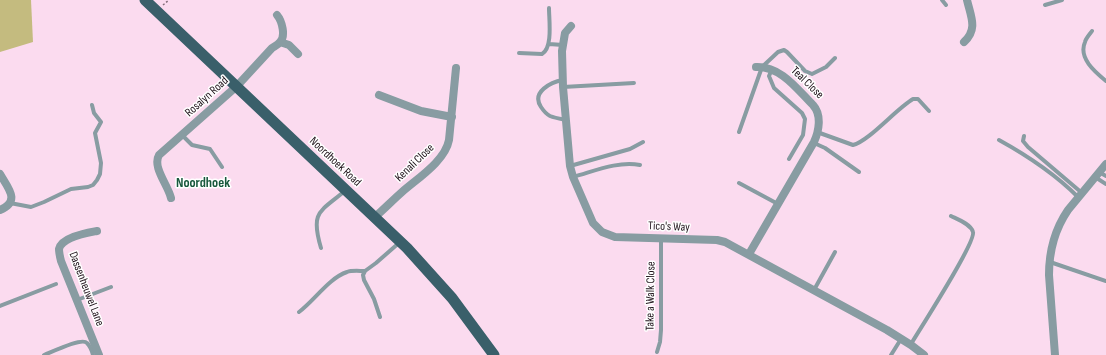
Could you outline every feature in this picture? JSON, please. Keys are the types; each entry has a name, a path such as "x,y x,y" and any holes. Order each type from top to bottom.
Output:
{"main road":[{"name":"Noordhoek Road","path":"145,0 400,242 452,298 494,355"}],"street":[{"path":"964,42 971,34 973,27 967,0"},
{"path":"277,15 282,25 283,35 280,42 289,45 298,54"},
{"name":"Tico's Way","path":"571,26 565,33 563,45 563,84 570,166 573,177 593,223 602,232 615,236 717,240 732,245 901,339 924,355"},
{"name":"Rosalyn Road","path":"171,198 158,167 157,158 161,152 237,86 272,48 280,42"},
{"name":"Teal Close","path":"749,254 814,142 819,116 817,109 780,73 772,69 759,67"},
{"name":"Kenali Close","path":"375,217 419,178 443,154 448,144 456,68"},
{"path":"379,95 421,111 452,117"},
{"path":"1055,355 1049,275 1049,262 1054,239 1063,218 1080,195 1103,170"},
{"path":"0,174 12,197 10,203 0,210"},
{"name":"Dassenheuwel Lane","path":"97,231 66,240 61,244 59,250 99,355"}],"lane":[{"path":"942,0 946,5"},
{"path":"1046,5 1062,0"},
{"path":"519,52 542,54 548,49 549,8"},
{"path":"1092,31 1085,41 1083,54 1085,60 1106,81"},
{"path":"549,44 563,45"},
{"name":"Teal Close","path":"759,67 778,52 784,50 794,57 806,71 812,74 826,67 835,58"},
{"path":"739,132 759,67"},
{"path":"772,69 770,76 774,88 802,113 805,119 803,135 789,159"},
{"path":"566,120 547,114 539,103 538,99 540,94 549,84 554,82 563,84 634,83"},
{"path":"817,132 853,145 859,143 913,99 918,99 929,111"},
{"path":"10,203 27,206 36,205 71,189 93,185 100,174 101,163 95,133 101,122 94,113 92,105"},
{"path":"182,134 192,145 207,148 212,151 222,167"},
{"path":"1024,136 1023,141 1028,148 1080,195"},
{"path":"999,140 1043,167 1080,195"},
{"path":"570,166 630,149 644,142"},
{"path":"814,142 859,172"},
{"path":"573,177 616,164 632,163 640,165"},
{"path":"1103,170 1106,184"},
{"path":"739,183 778,204"},
{"path":"321,248 316,224 318,215 346,190"},
{"path":"911,345 960,262 972,238 973,233 971,228 951,216"},
{"name":"Take a Walk Close","path":"657,352 661,330 662,239"},
{"path":"299,312 331,282 343,274 352,271 365,271 400,242"},
{"path":"814,290 835,252"},
{"path":"1049,262 1106,281"},
{"path":"365,271 363,275 364,280 374,298 380,317"},
{"path":"0,306 56,284"},
{"path":"77,300 111,287"},
{"path":"891,355 901,339"},
{"path":"44,355 74,343 84,341 88,343 93,355"}],"shaded area":[{"path":"0,0 31,0 33,42 0,52"}],"district":[{"name":"Noordhoek","path":"203,183"}]}
